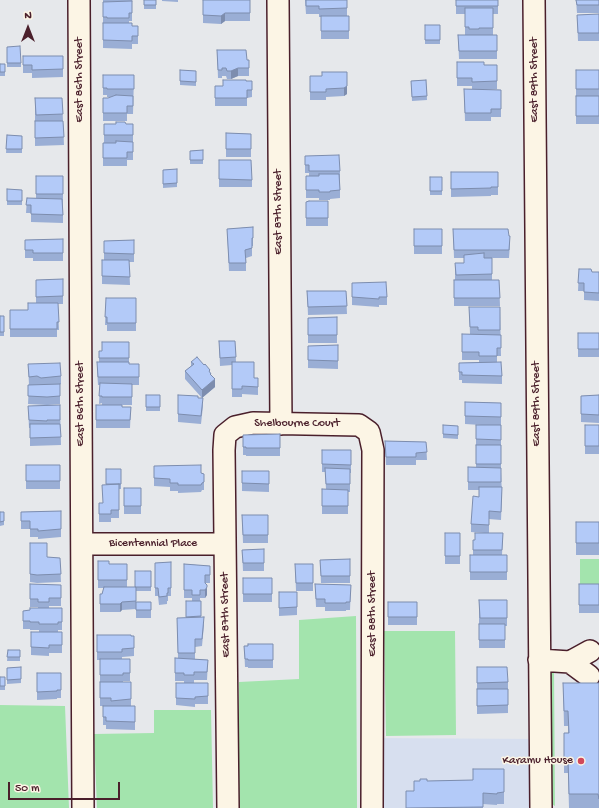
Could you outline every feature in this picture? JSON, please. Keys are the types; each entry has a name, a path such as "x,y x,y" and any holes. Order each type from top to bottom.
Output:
{"street":[{"name":"East 86th Street","path":"79,0 83,808"},
{"name":"East 87th Street","path":"278,0 281,424"},
{"name":"East 89th Street","path":"534,0 541,808"},
{"name":"Shelbourne Court","path":"235,427 253,423 359,424"},
{"name":"East 88th Street","path":"359,424 369,432 373,450 372,808"},
{"name":"East 87th Street","path":"228,808 224,450 225,435 235,427"},
{"name":"Bicentennial Place","path":"82,544 225,544"},
{"path":"539,660 570,662 590,651"},
{"path":"570,662 589,676"}],"shaded area":[{"path":"372,738 540,739 541,808 372,808"}],"green space":[{"path":"580,559 599,559 599,585 580,585"},
{"path":"356,616 357,808 239,808 239,682 299,679 299,620"},
{"path":"384,631 455,631 456,735 386,736"},
{"path":"554,670 555,806 550,803 549,673"},
{"path":"0,705 65,706 69,808 0,808"},
{"path":"154,710 211,710 213,808 97,808 94,734 154,733"}],"building":[{"path":"144,0 156,0 156,5 144,5"},
{"path":"203,0 250,0 250,13 225,13 221,16 203,15"},
{"path":"306,0 347,0 347,8 319,9 319,6 306,6"},
{"path":"456,0 498,0 498,6 456,6"},
{"path":"576,0 599,0 599,5 577,5"},
{"path":"132,1 132,13 129,13 129,18 103,17 103,2"},
{"path":"465,8 493,8 493,28 469,29 469,27 465,27"},
{"path":"599,14 599,33 578,33 577,15"},
{"path":"321,16 349,16 349,31 321,31"},
{"path":"103,23 132,23 132,26 138,26 138,36 132,36 132,41 103,40"},
{"path":"425,25 440,25 440,40 425,40"},
{"path":"458,35 497,35 497,51 459,51"},
{"path":"20,46 21,63 7,63 7,47"},
{"path":"217,50 246,50 247,60 249,60 249,68 238,68 231,71 227,71 226,68 218,70"},
{"path":"23,56 63,56 63,69 32,70 32,65 23,65"},
{"path":"457,62 484,62 484,65 497,65 497,81 472,82 472,78 457,78"},
{"path":"0,64 5,64 5,72 0,72"},
{"path":"180,70 196,71 196,82 180,81"},
{"path":"576,70 599,70 599,89 576,89"},
{"path":"322,72 347,72 347,86 344,88 326,89 326,92 310,92 310,76 322,76"},
{"path":"103,75 134,75 134,89 103,88"},
{"path":"223,80 252,81 252,90 247,90 247,98 215,98 215,86 223,86"},
{"path":"426,80 427,96 412,97 411,81"},
{"path":"464,89 501,90 501,109 491,109 491,113 465,113"},
{"path":"116,95 133,96 133,106 127,106 127,113 103,113 103,98"},
{"path":"576,96 599,96 599,116 576,116"},
{"path":"35,98 62,98 63,114 36,115"},
{"path":"35,121 63,121 64,137 35,138"},
{"path":"116,122 133,124 133,135 104,135 104,124 116,124"},
{"path":"226,133 251,134 251,149 226,149"},
{"path":"7,135 22,136 22,149 6,149"},
{"path":"116,141 133,142 133,152 127,152 127,158 103,158 103,143 116,143"},
{"path":"203,150 203,160 190,160 190,151"},
{"path":"339,155 340,171 309,171 309,165 305,165 305,156"},
{"path":"219,160 251,160 252,180 219,179"},
{"path":"177,169 177,183 163,184 163,170"},
{"path":"451,172 498,172 498,187 451,189"},
{"path":"319,174 339,174 340,190 319,192 319,190 306,190 306,176 319,176"},
{"path":"36,176 63,176 63,194 36,194"},
{"path":"430,177 442,177 442,191 430,191"},
{"path":"7,189 22,190 22,201 7,201"},
{"path":"27,198 62,199 63,215 31,214 31,205 26,205"},
{"path":"328,201 328,218 306,218 306,202"},
{"path":"253,227 252,248 245,250 246,263 229,263 227,229"},
{"path":"414,229 442,229 442,246 414,246"},
{"path":"453,229 508,229 510,236 509,250 454,250"},
{"path":"63,239 63,253 33,253 33,250 25,250 25,240"},
{"path":"134,240 134,254 104,253 104,241"},
{"path":"484,253 484,258 492,258 492,274 456,275 455,263 464,263 464,255"},
{"path":"102,260 129,260 130,277 102,276"},
{"path":"579,269 591,269 592,272 599,272 599,293 584,292 584,283 578,283"},
{"path":"63,279 63,296 36,297 36,280"},
{"path":"454,280 499,280 500,298 454,298"},
{"path":"386,282 387,297 379,297 379,299 352,297 352,283"},
{"path":"307,291 346,291 347,306 308,307"},
{"path":"106,298 136,298 136,323 107,323 107,317 105,317"},
{"path":"28,303 58,303 59,322 57,322 57,329 10,329 10,310 28,310"},
{"path":"469,307 500,307 500,330 478,330 478,327 470,327"},
{"path":"0,316 4,316 4,332 0,332"},
{"path":"337,317 337,335 308,335 308,318"},
{"path":"578,333 599,333 599,349 578,349"},
{"path":"462,334 501,335 501,348 497,348 497,356 479,356 479,352 462,352"},
{"path":"219,341 235,341 236,357 220,358"},
{"path":"102,342 129,342 129,358 99,358 99,351 102,351"},
{"path":"338,345 338,361 308,360 308,346"},
{"path":"197,357 210,370 210,374 215,379 202,390 185,371 194,364 191,362"},
{"path":"97,362 129,362 129,364 139,364 139,377 98,377"},
{"path":"232,362 254,362 254,378 258,378 258,387 242,386 242,389 232,389"},
{"path":"501,362 502,376 462,375 462,372 459,372 459,363"},
{"path":"60,363 61,376 41,378 37,376 29,377 28,364"},
{"path":"100,383 132,384 132,397 99,396"},
{"path":"60,384 60,396 28,396 28,385"},
{"path":"146,395 160,395 160,407 146,407"},
{"path":"178,395 198,396 198,398 203,398 201,416 178,414"},
{"path":"599,395 599,415 581,414 581,396"},
{"path":"465,402 501,403 501,417 465,416"},
{"path":"60,405 60,420 29,420 28,406"},
{"path":"96,405 122,405 122,407 131,407 130,420 96,420"},
{"path":"30,424 60,424 61,437 30,438"},
{"path":"443,425 458,426 458,435 443,434"},
{"path":"476,425 501,425 501,440 476,439"},
{"path":"585,425 599,425 599,446 585,446"},
{"path":"280,434 280,448 243,447 243,435"},
{"path":"385,441 426,442 427,452 416,453 416,457 386,457"},
{"path":"476,445 501,445 501,464 476,464"},
{"path":"322,450 351,450 351,465 322,464"},
{"path":"26,465 60,465 60,481 26,481"},
{"path":"201,465 201,473 204,474 204,482 201,485 178,485 178,483 170,483 170,479 154,478 154,466"},
{"path":"468,467 501,468 501,482 468,482"},
{"path":"325,468 350,469 350,484 326,484"},
{"path":"106,469 121,469 121,484 106,484"},
{"path":"242,471 269,471 269,484 242,483"},
{"path":"119,484 119,510 111,510 111,514 99,514 99,503 103,503 102,485"},
{"path":"479,487 502,487 501,512 489,511 489,525 471,524 473,496 479,497"},
{"path":"124,488 141,488 141,506 124,506"},
{"path":"322,489 348,490 348,506 322,506"},
{"path":"61,511 61,529 38,531 38,529 30,529 30,521 21,521 21,512"},
{"path":"0,512 4,512 4,521 0,522"},
{"path":"242,515 268,515 268,535 243,535"},
{"path":"576,522 599,522 599,543 576,543"},
{"path":"445,533 460,533 460,556 445,556"},
{"path":"475,533 503,533 502,550 473,550"},
{"path":"30,543 47,543 47,557 60,558 61,574 30,574"},
{"path":"264,549 264,563 243,563 242,550"},
{"path":"470,555 507,555 507,572 470,572"},
{"path":"350,559 350,576 321,576 320,560"},
{"path":"98,561 109,561 109,564 127,564 127,580 98,580"},
{"path":"171,562 171,588 168,588 167,596 159,597 158,588 155,588 155,563"},
{"path":"184,564 210,566 210,575 205,575 205,583 207,587 205,590 200,590 200,595 192,595 192,590 184,590"},
{"path":"295,564 313,564 313,583 296,583"},
{"path":"135,571 151,571 151,587 135,587"},
{"path":"243,578 272,578 272,594 243,594"},
{"path":"30,584 61,585 61,598 49,598 49,602 38,602 38,599 30,599"},
{"path":"315,584 351,585 350,602 325,603 325,599 316,599"},
{"path":"579,584 599,584 599,605 579,605"},
{"path":"104,587 136,587 136,601 122,602 120,604 100,604 100,594 102,594"},
{"path":"279,592 297,592 297,607 279,608"},
{"path":"479,600 507,600 507,618 480,618"},
{"path":"186,601 201,601 201,616 186,617"},
{"path":"136,602 151,602 151,610 136,610"},
{"path":"388,602 417,602 417,617 388,617"},
{"path":"30,608 62,608 62,622 58,622 58,624 39,624 39,622 23,621 23,611 30,610"},
{"path":"204,617 202,639 195,639 195,653 178,653 177,618"},
{"path":"479,624 505,624 505,640 479,640"},
{"path":"31,632 62,632 62,645 49,645 49,648 31,647"},
{"path":"97,635 134,636 134,648 122,649 122,652 97,652"},
{"path":"248,644 273,644 273,660 245,659 244,646 248,646"},
{"path":"8,650 20,650 20,657 7,657"},
{"path":"175,658 208,660 207,672 194,672 194,675 175,673"},
{"path":"100,659 130,659 130,673 123,673 123,675 100,675"},
{"path":"21,667 21,679 7,680 7,668"},
{"path":"477,667 507,667 508,682 477,683"},
{"path":"37,673 61,673 61,690 37,692"},
{"path":"0,677 5,677 5,686 0,686"},
{"path":"100,682 131,682 131,699 111,701 111,698 100,698"},
{"path":"176,683 208,683 208,696 195,697 195,699 176,698"},
{"name":"Karamu House","path":"563,683 599,683 599,799 598,794 569,794 568,758 564,758 564,733 569,733 568,711 564,711"},
{"path":"477,689 508,689 508,705 477,706"},
{"path":"103,706 135,706 135,722 106,721 106,717 103,717"},
{"path":"473,769 504,769 504,792 497,794 483,793 483,807 406,808 406,791 414,791 414,781 420,781 420,779 427,779 427,781 473,780"}],"place":[{"name":"Karamu House","path":"581,761"}]}
